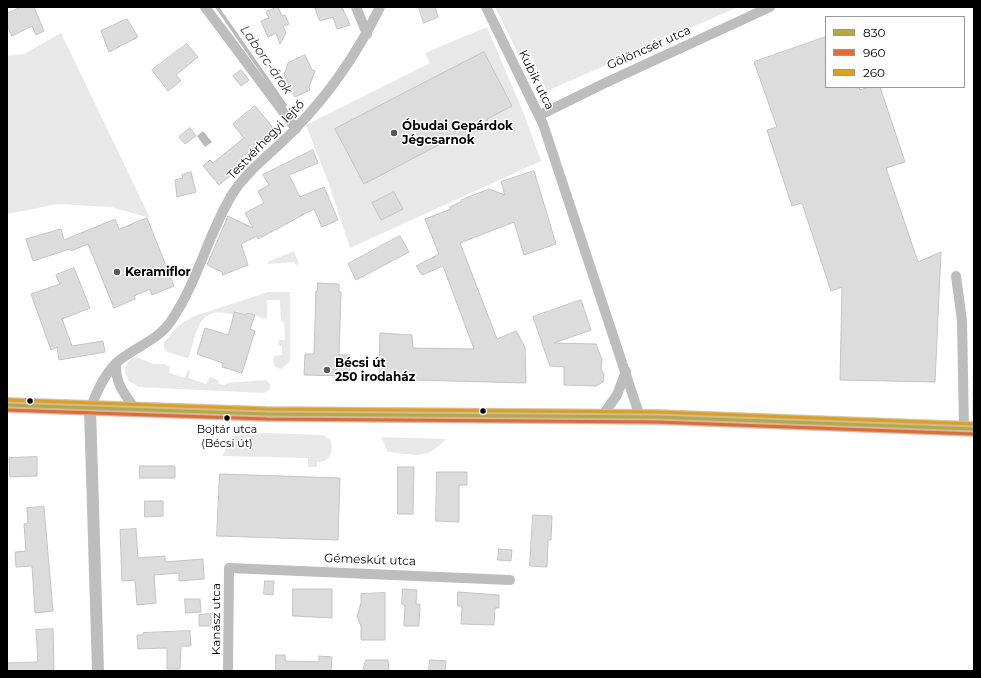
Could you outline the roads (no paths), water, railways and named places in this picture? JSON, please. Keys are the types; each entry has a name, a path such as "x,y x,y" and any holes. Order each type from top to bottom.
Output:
{"main road":[{"path":"7,406 90,410 345,416 602,416 969,429"}],"street":[{"path":"205,7 296,129"},
{"path":"356,7 367,34"},
{"name":"Testvérhegyi lejtő","path":"90,410 103,380 116,364 159,334 171,321 183,301 234,192 296,129 336,82 367,34 380,7"},
{"name":"Kubik utca","path":"486,7 540,115 640,417"},
{"name":"Gölöncsér utca","path":"540,115 605,83 770,7"},
{"path":"956,276 962,322 969,429"},
{"path":"116,364 119,385 137,411"},
{"path":"602,416 617,395 626,371"},
{"path":"90,410 98,671"},
{"name":"Gémeskút utca","path":"229,568 510,580"},
{"name":"Kanász utca","path":"228,671 229,568"}],"waterway":[{"name":"Laborc-árok","path":"217,7 285,105"}],"place":[{"name":"Óbudai Gepárdok Jégcsarnok","path":"394,133"},
{"name":"Keramiflor","path":"117,272"},
{"name":"Bécsi út 250 irodaház","path":"327,370"},
{"name":"Bojtár utca (Bécsi út)","path":"227,418"}]}
